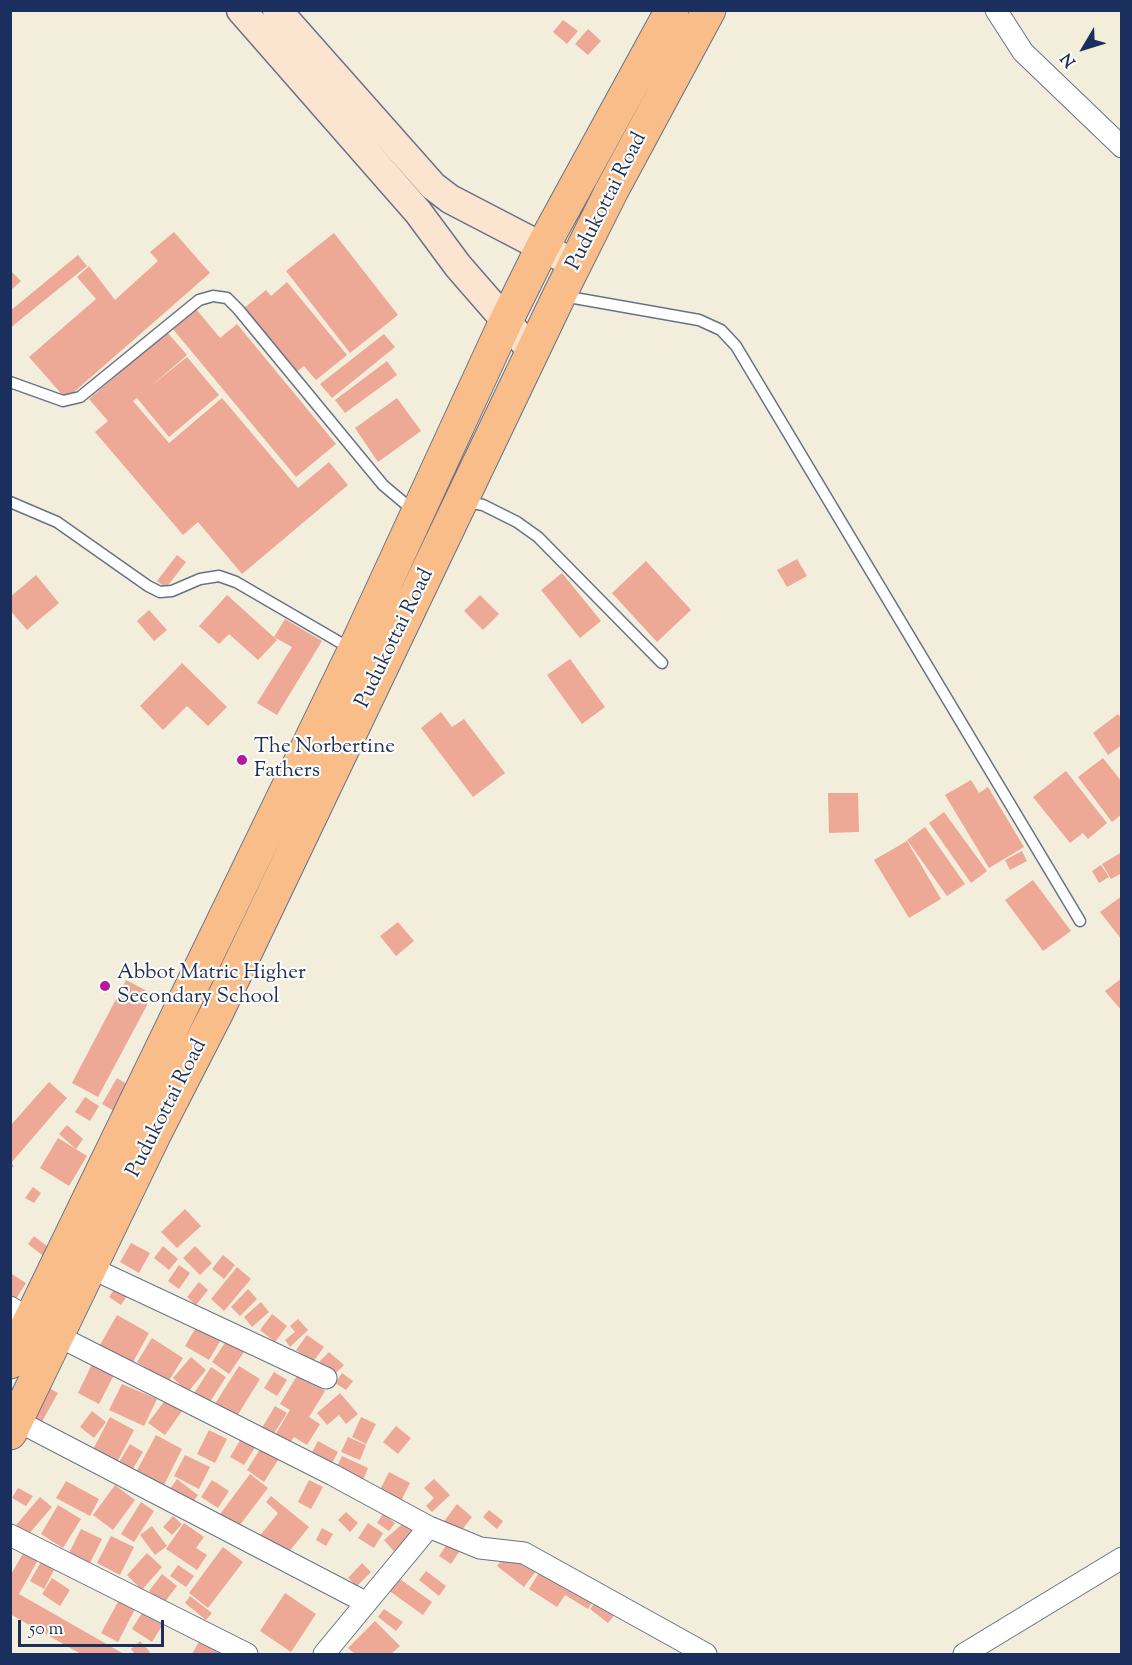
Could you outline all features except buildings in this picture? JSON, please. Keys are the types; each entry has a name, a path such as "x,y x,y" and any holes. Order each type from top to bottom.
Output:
{"highway":[{"name":"Pudukottai Road","path":"10,1362 32,1321 354,651 506,321 543,246 672,10"},
{"name":"Pudukottai Road","path":"12,1424 32,1321 89,1267 217,1012 559,296 612,190 709,10"},
{"path":"185,1000 217,1012"}],"street":[{"path":"241,10 418,212 458,266 532,351"},
{"path":"277,10 433,186 450,199 575,264"},
{"path":"996,10 1023,52 1122,147"},
{"path":"89,1267 326,1378"},
{"path":"32,1321 333,1475 429,1527 480,1548 524,1553 706,1654"},
{"path":"12,1424 365,1602"},
{"path":"324,1654 429,1527"},
{"path":"10,1535 247,1654"},
{"path":"963,1654 1122,1558"}],"lane":[{"path":"10,382 63,401 80,398 199,300 213,296 226,298 246,317 382,485 418,514"},
{"path":"559,296 699,320 721,330 735,346 1080,921"},
{"path":"462,501 483,505 517,522 538,537 662,663"},
{"path":"10,502 57,522 160,592 172,591 200,579 219,576 236,582 354,651"}],"place":[{"name":"The Norbertine Fathers","path":"242,760"},
{"name":"Abbot Matric Higher Secondary School","path":"105,986"}]}
